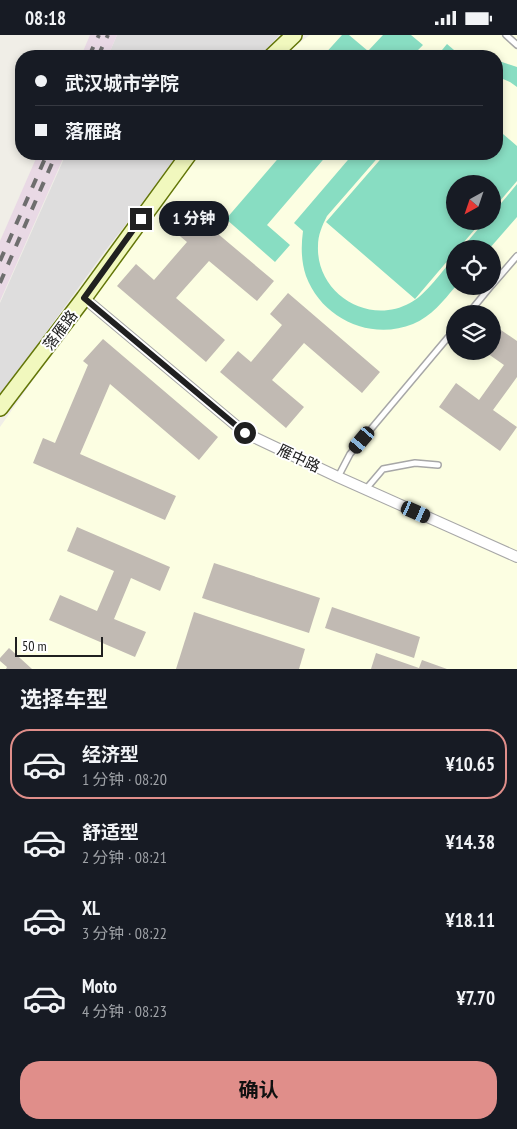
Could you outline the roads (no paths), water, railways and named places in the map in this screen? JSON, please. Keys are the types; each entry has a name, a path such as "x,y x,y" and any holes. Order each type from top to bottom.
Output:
{"street":[{"path":"278,50 294,35"},
{"name":"落雁路","path":"0,408 84,298 185,160"},
{"name":"雁中路","path":"84,298 245,433 517,557"}],"lane":[{"path":"506,35 517,45"},
{"path":"501,274 517,255"},
{"path":"475,305 484,295"},
{"path":"338,477 350,454 446,340"},
{"path":"366,489 383,469 415,463 438,465"}],"railway":[{"path":"92,50 99,35"},
{"path":"101,50 108,35"},
{"path":"0,261 44,160"},
{"path":"0,283 53,160"}]}
